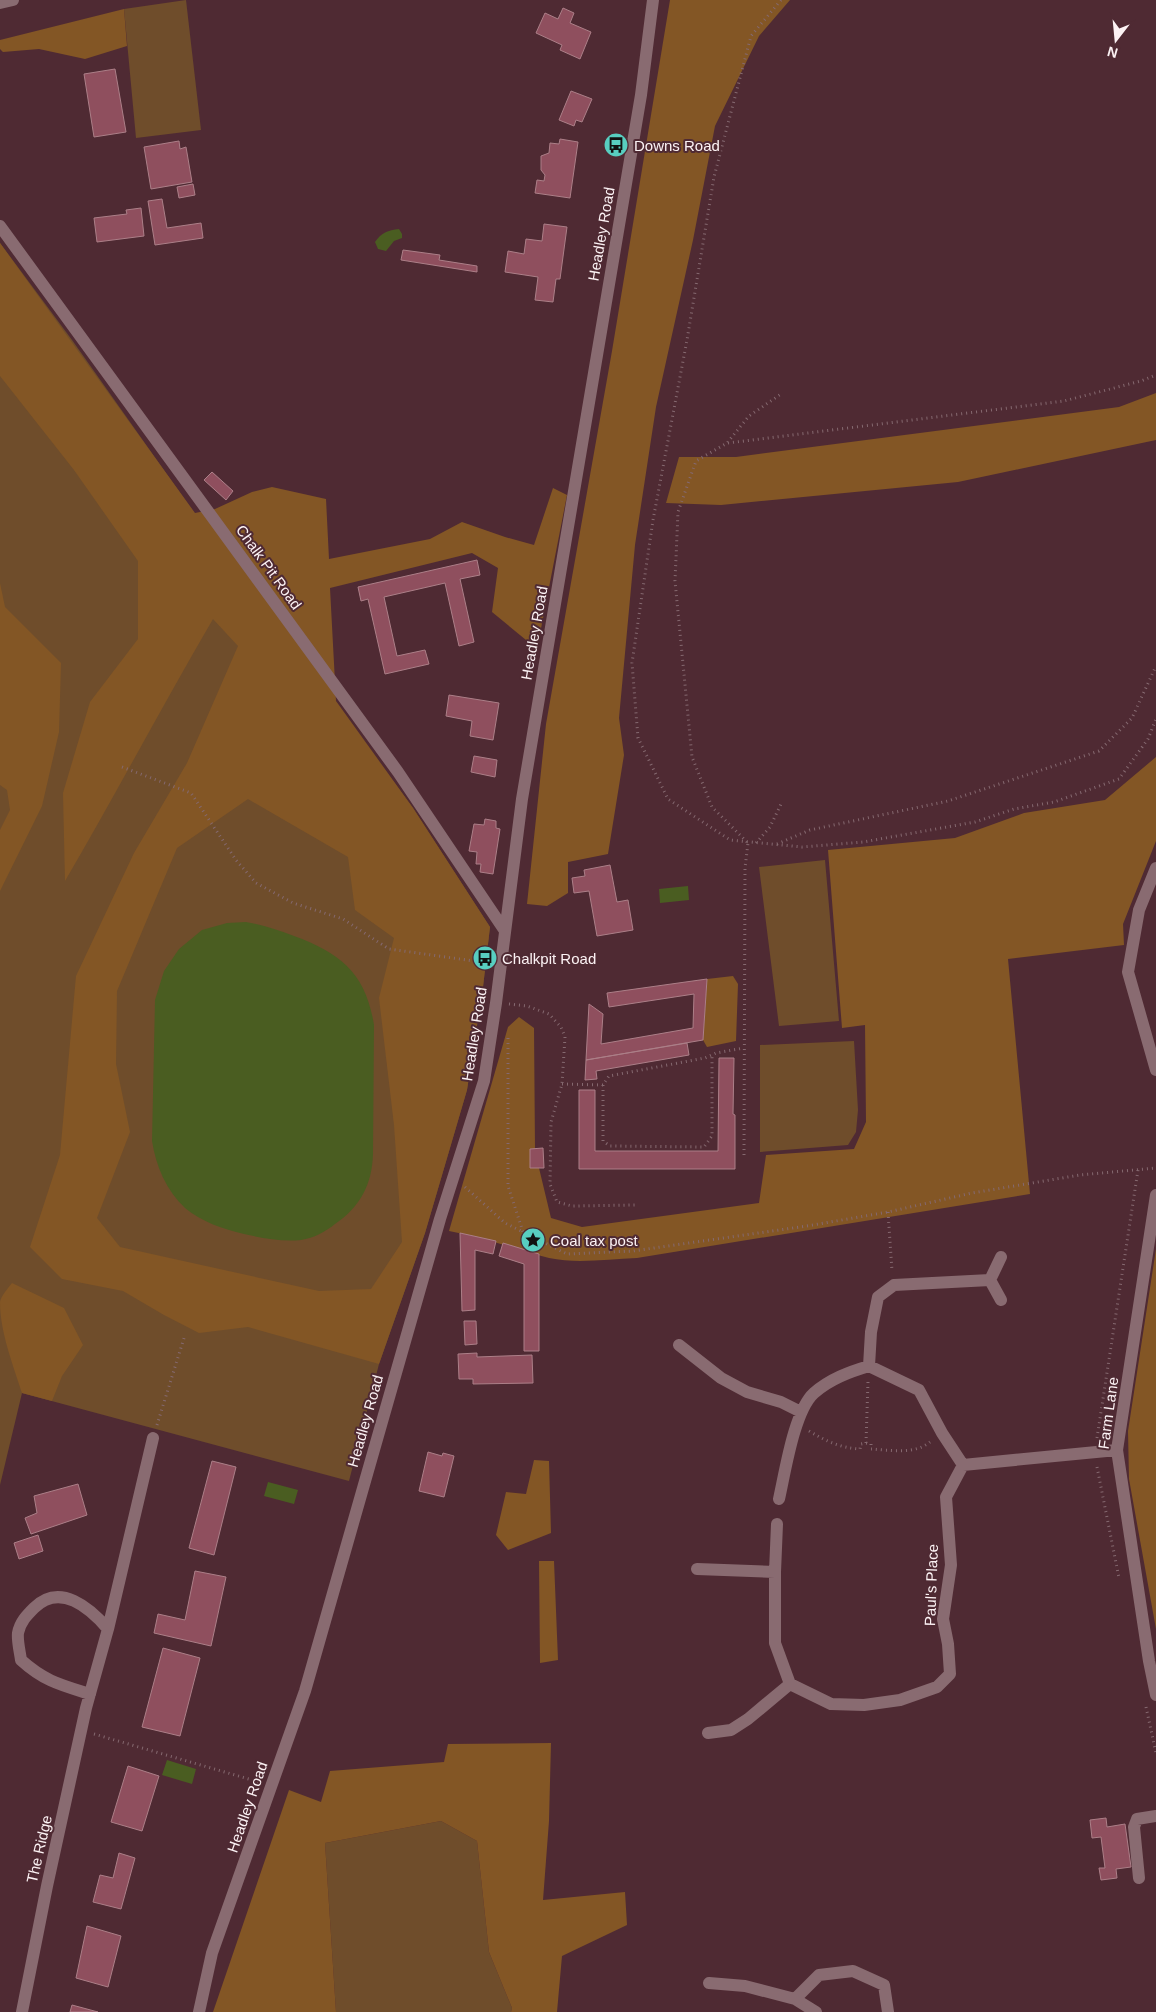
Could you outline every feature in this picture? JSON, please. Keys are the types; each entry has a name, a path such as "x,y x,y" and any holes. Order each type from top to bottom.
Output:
{"street":[{"path":"0,3 13,0"},
{"name":"Headley Road","path":"199,2012 212,1953 305,1691 440,1219 484,1082 522,799 639,105 653,0"},
{"name":"Chalk Pit Road","path":"0,226 398,772 505,931"},
{"path":"1156,868 1139,910 1128,972 1156,1070"},
{"name":"Farm Lane","path":"1156,1195 1117,1450 1149,1661 1156,1694"},
{"path":"990,1280 1001,1257"},
{"path":"869,1366 871,1332 878,1297 894,1285 990,1280"},
{"path":"990,1280 1001,1300"},
{"path":"679,1345 721,1378 747,1392 781,1402 801,1412"},
{"path":"779,1499 801,1412 813,1394 843,1374 869,1366 919,1390 942,1433 963,1465 1117,1450"},
{"name":"The Ridge","path":"22,2012 47,1886 90,1694 108,1629 153,1438"},
{"name":"Paul's Place","path":"790,1684 831,1704 864,1705 900,1700 937,1687 950,1674 948,1644 943,1619 951,1565 946,1497 963,1465"},
{"path":"708,1733 731,1730 748,1719 790,1684 775,1644 777,1524"},
{"path":"697,1569 775,1572"},
{"path":"90,1694 54,1683 36,1674 21,1660 18,1634 24,1617 40,1602 58,1596 76,1600 95,1614 108,1629"},
{"path":"1139,1878 1134,1826 1137,1819 1156,1816"},
{"path":"795,1999 819,1975 853,1971 884,1985 888,2012"},
{"path":"709,1983 745,1986 795,1999 816,2012"}],"path":[{"path":"782,0 751,36 714,177 687,340 653,520 632,663 638,738 668,799 730,840 802,846 863,842 975,822 1014,809 1054,802 1119,779 1148,738 1156,719"},
{"path":"727,443 1064,401 1141,381 1156,375"},
{"path":"748,843 712,807 692,757 676,581 678,512 696,461 727,443 749,416 781,394"},
{"path":"776,845 810,830 948,801 1099,751 1132,718 1156,666"},
{"path":"122,767 191,793 236,860 256,882 294,903 343,920 389,949 500,965"},
{"path":"756,843 770,827 782,802"},
{"path":"744,1155 745,868 748,843"},
{"path":"496,1003 527,1006 549,1014 561,1027 565,1037 562,1084 551,1122 550,1184 557,1202 572,1206 634,1205"},
{"path":"508,1037 508,1186 524,1232"},
{"path":"712,1055 712,1136 704,1146 610,1146 603,1141 603,1085 609,1076 705,1058 712,1055 744,1048"},
{"path":"562,1084 603,1085"},
{"path":"454,1177 505,1223 567,1254 633,1251 807,1226 888,1212 972,1193 1070,1177 1156,1168"},
{"path":"1095,1452 1138,1170"},
{"path":"888,1212 894,1285"},
{"path":"153,1438 184,1338"},
{"path":"866,1443 869,1366"},
{"path":"797,1425 830,1443 846,1448 860,1449 861,1444 866,1443 871,1444 871,1449 904,1451 926,1446 942,1433"},
{"path":"82,1730 272,1786"}],"shaded area":[{"path":"186,0 201,130 136,138 124,9"},
{"path":"670,0 790,0 759,36 715,126 693,240 656,407 635,545 619,718 624,755 608,854 568,862 568,893 547,906 527,904 546,724 612,351"},
{"path":"124,9 127,46 85,59 39,49 3,52 0,49 0,40"},
{"path":"399,229 402,238 394,241 386,251 378,249 375,242 382,234"},
{"path":"0,243 72,340 195,514 413,808 490,927 467,1090 425,1233 379,1364 349,1481 22,1393 0,1485"},
{"path":"0,243 195,513 215,509 252,492 272,487 326,499 329,559 430,539 462,522 534,545 553,488 567,495 537,649 492,612 498,568 472,553 330,588 336,701 413,808 490,927 467,1090 425,1233 379,1364 248,1327 199,1333 123,1291 62,1279 30,1247 60,1155 76,976 134,853 187,763 238,646 213,619 65,881 63,793 90,702 138,639 138,561 74,470 0,376","holes":["248,799 348,857 355,910 394,938 379,998 394,1125 402,1242 371,1289 319,1291 120,1247 97,1218 130,1132 116,1064 117,991 177,848"]},
{"path":"1156,393 1156,440 958,482 721,505 666,503 679,457 736,457 1119,407"},
{"path":"0,583 5,607 61,663 59,732 42,806 0,891 0,830 10,810 7,790 0,785"},
{"path":"1156,757 1156,841 1123,924 1124,945 1008,959 1030,1194 637,1258 582,1261 560,1260 449,1231 508,1027 519,1017 534,1028 535,1149 530,1149 530,1167 539,1168 551,1218 582,1227 759,1203 766,1155 854,1149 866,1122 865,1025 842,1028 828,850 955,838 1024,813 1105,800"},
{"path":"825,860 839,1021 779,1026 759,867"},
{"path":"688,886 689,900 660,903 659,889"},
{"path":"246,922 294,936 338,958 358,979 365,992 374,1025 373,1154 367,1185 358,1203 344,1217 327,1230 301,1240 279,1240 244,1234 228,1230 198,1217 178,1201 167,1185 159,1168 152,1141 155,1000 164,971 179,949 202,930 227,923"},
{"path":"733,976 738,984 736,1041 707,1047 703,1040 707,979"},
{"path":"854,1041 858,1110 856,1132 848,1145 760,1152 760,1045"},
{"path":"1156,1249 1156,1629 1129,1479 1128,1431"},
{"path":"12,1283 64,1308 83,1345 62,1376 52,1401 22,1393 2,1325 0,1302"},
{"path":"534,1460 549,1461 551,1533 508,1550 496,1535 506,1492 526,1494"},
{"path":"268,1482 298,1490 294,1504 264,1496"},
{"path":"539,1561 554,1561 558,1660 540,1663"},
{"path":"551,1743 549,1821 543,1900 625,1892 627,1925 562,1956 557,2012 511,2012 512,2008 489,1952 477,1841 441,1821 325,1843 336,2012 213,2012 289,1790 321,1802 330,1771 444,1762 448,1744"},
{"path":"167,1760 196,1769 192,1784 162,1775"},
{"path":"441,1821 477,1841 489,1952 512,2008 511,2012 336,2012 325,1843"}],"building":[{"path":"563,8 574,13 570,23 591,32 580,59 560,50 562,45 536,33 545,13 558,19"},
{"path":"115,69 126,132 94,137 84,74"},
{"path":"571,91 592,99 582,122 576,120 574,126 559,120"},
{"path":"560,139 578,142 570,198 535,193 537,180 544,181 545,175 541,170 541,156 549,153 550,143 559,144"},
{"path":"179,141 180,149 186,147 192,182 151,189 144,147"},
{"path":"193,184 195,195 179,198 177,187"},
{"path":"162,199 167,228 201,223 203,238 155,245 148,201"},
{"path":"141,208 144,236 97,242 94,218 127,214 126,210"},
{"path":"544,224 567,227 560,279 556,279 553,302 535,300 538,277 505,272 508,251 524,254 526,239 542,241"},
{"path":"403,250 440,255 439,260 477,266 477,272 401,260"},
{"path":"212,472 233,491 226,500 204,480"},
{"path":"477,560 480,575 460,579 474,642 459,646 445,583 384,597 397,656 425,650 429,664 385,674 368,599 361,601 358,587"},
{"path":"449,695 499,703 493,740 470,736 472,721 446,716"},
{"path":"474,756 497,760 495,777 471,772"},
{"path":"485,819 496,821 496,828 500,829 493,874 480,872 481,864 476,864 477,852 469,851 474,824 484,825"},
{"path":"610,865 617,902 628,900 633,930 597,936 589,891 574,893 572,878 585,876 584,870"},
{"path":"707,979 703,1040 586,1060 589,1004 603,1014 601,1044 693,1028 694,994 609,1007 607,993"},
{"path":"687,1043 689,1055 596,1071 597,1079 585,1080 586,1060"},
{"path":"719,1058 734,1058 733,1114 735,1115 735,1169 579,1169 579,1090 595,1090 595,1151 718,1151"},
{"path":"543,1148 544,1168 530,1168 530,1149"},
{"path":"460,1233 496,1241 493,1254 475,1250 475,1310 462,1311"},
{"path":"503,1243 539,1254 539,1351 524,1351 524,1264 499,1256"},
{"path":"464,1321 476,1321 477,1344 465,1345"},
{"path":"477,1353 477,1357 532,1355 533,1383 473,1384 473,1379 459,1379 458,1354"},
{"path":"428,1452 442,1456 443,1453 454,1456 444,1497 419,1491"},
{"path":"212,1461 236,1467 214,1555 189,1548"},
{"path":"78,1484 87,1515 31,1534 25,1518 37,1513 34,1496"},
{"path":"38,1535 43,1551 19,1559 14,1543"},
{"path":"195,1571 226,1577 211,1646 154,1633 158,1614 185,1620"},
{"path":"163,1648 200,1658 180,1736 142,1727"},
{"path":"128,1766 159,1776 142,1831 111,1822"},
{"path":"1106,1818 1107,1827 1125,1824 1131,1867 1116,1869 1117,1878 1101,1880 1099,1868 1105,1868 1101,1837 1092,1838 1090,1820"},
{"path":"119,1853 135,1858 121,1909 93,1902 100,1875 113,1878"},
{"path":"87,1926 121,1936 108,1987 76,1978"},
{"path":"72,2005 98,2012 70,2012"}],"place":[{"name":"Downs Road","path":"616,145"},
{"name":"Chalkpit Road","path":"485,958"},
{"name":"Coal tax post","path":"533,1240"}]}
